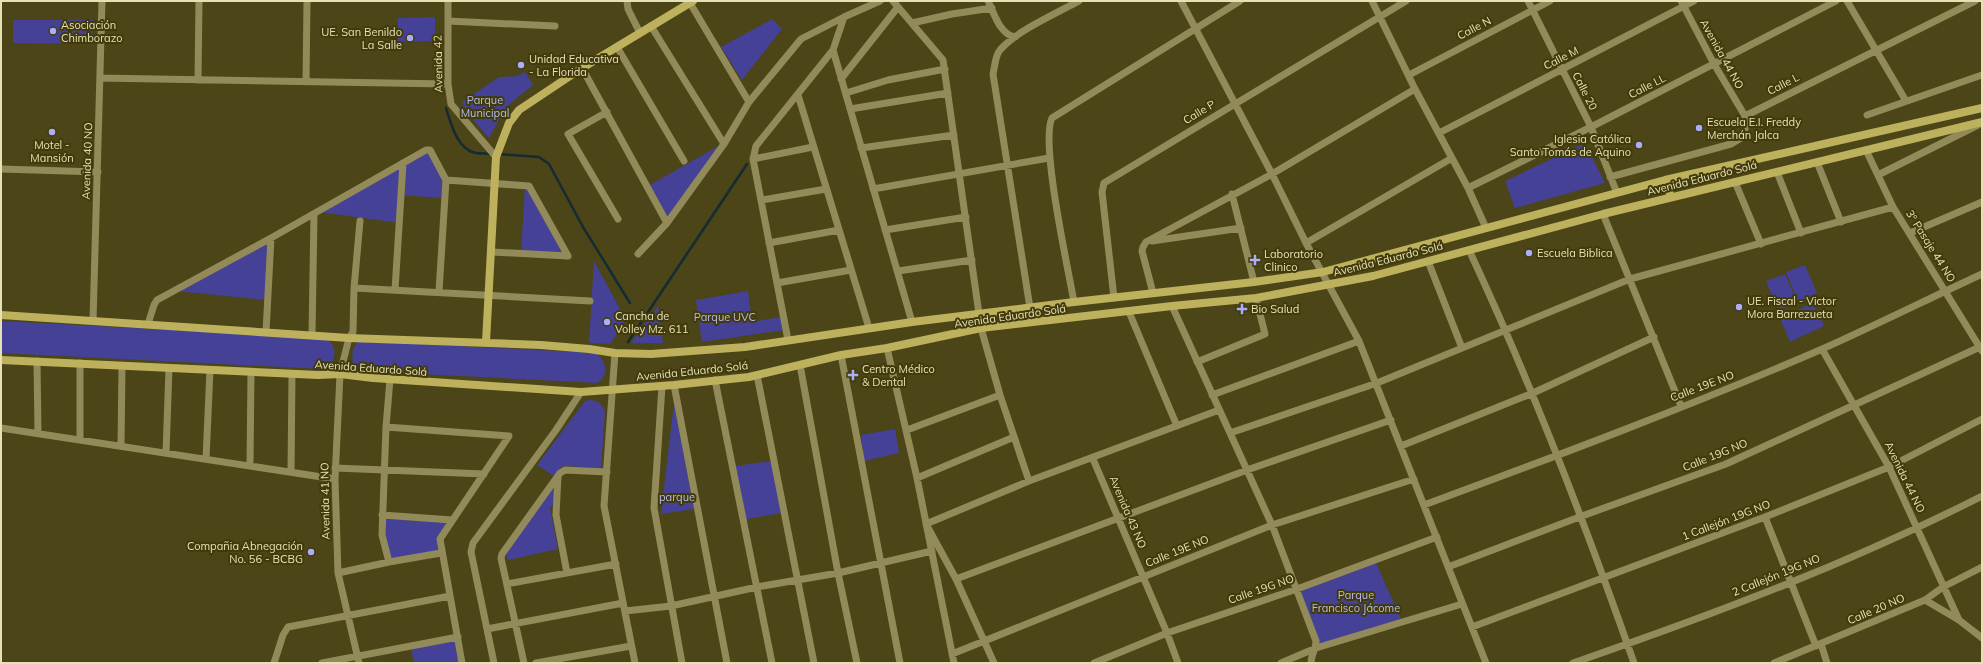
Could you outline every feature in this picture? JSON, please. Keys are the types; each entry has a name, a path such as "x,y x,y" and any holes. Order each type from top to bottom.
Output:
{"main road":[{"path":"486,342 496,157 509,123 519,110 582,68 691,2"},
{"name":"Avenida Eduardo Solá","path":"1,315 349,338 486,342 589,349 615,353 651,354 746,347 912,322 1254,282 1323,272 1665,180 1982,108"},
{"name":"Avenida Eduardo Solá","path":"1,360 292,374 340,374 390,380 581,392 674,385 757,375 841,355 887,348 981,328 1256,298 1330,285 1373,276 1670,197 1982,123"},
{"path":"1665,180 1670,197"}],"street":[{"name":"Avenida 40 NO","path":"93,321 102,1"},
{"path":"198,80 199,1"},
{"path":"306,82 307,1"},
{"name":"Avenida 42","path":"448,1 448,84 451,104 496,157"},
{"path":"627,1 628,9 640,33"},
{"path":"638,254 667,223 724,144 749,102 801,39 880,1"},
{"path":"893,1 943,60 981,328 1000,395 1029,481"},
{"path":"988,1 1003,30 1008,36 1015,37"},
{"path":"1030,308 994,74 996,60 1000,51 1015,37 1079,1"},
{"path":"1181,1 1272,174 1306,243 1359,341 1377,383 1486,663"},
{"path":"1074,302 1049,158 1049,125 1052,118 1240,1"},
{"path":"1372,1 1415,89 1468,188 1486,228"},
{"name":"Calle P","path":"1114,298 1102,192 1104,183 1406,1"},
{"name":"Calle 20","path":"1528,1 1591,127 1617,193"},
{"name":"Calle N","path":"1409,75 1550,1"},
{"name":"Calle M","path":"1439,133 1562,70 1683,4 1694,1"},
{"name":"Calle LL","path":"1468,188 1591,127 1836,1"},
{"path":"1847,1 1906,101"},
{"name":"Calle L","path":"1745,116 1876,49 1975,1"},
{"path":"691,2 749,102"},
{"name":"Avenida 44 NO","path":"1683,4 1714,64 1745,116"},
{"path":"841,79 898,7"},
{"path":"912,23 952,14 992,8"},
{"path":"788,340 753,159 756,146 833,50 844,17"},
{"path":"448,21 555,26"},
{"path":"651,26 724,144"},
{"path":"617,47 684,162"},
{"path":"833,50 912,322"},
{"path":"582,68 667,223"},
{"path":"846,94 888,80 945,70"},
{"path":"1867,115 1982,75"},
{"path":"100,78 448,84"},
{"path":"1153,293 1142,251 1146,242 1232,194 1272,174 1415,89"},
{"path":"850,110 948,93"},
{"path":"798,95 869,328"},
{"path":"607,112 568,134 618,219"},
{"path":"1610,177 1731,144 1743,134 1745,129 1745,116"},
{"path":"1878,175 1982,123"},
{"path":"861,148 954,135"},
{"path":"753,159 813,147"},
{"path":"148,324 157,300 271,238 428,149 446,180 439,292"},
{"name":"3º Pasaje 44 NO","path":"1866,150 1893,207 1981,348"},
{"path":"873,189 1049,158"},
{"path":"1306,243 1452,158"},
{"path":"1817,162 1841,222"},
{"path":"395,290 403,163"},
{"path":"1,169 98,172"},
{"path":"1778,172 1801,233"},
{"path":"446,180 529,186 568,256 492,252"},
{"path":"1735,182 1761,244"},
{"path":"762,200 826,189"},
{"path":"1232,194 1254,282"},
{"path":"1910,233 1982,202"},
{"path":"1230,434 1377,383 1630,279 1893,207"},
{"path":"312,335 314,214"},
{"path":"1603,214 1682,406"},
{"path":"885,230 966,217"},
{"name":"Avenida 41 NO","path":"358,659 349,615 338,574 335,468 340,374 349,338 353,332 354,288 360,222"},
{"path":"1146,242 1241,228"},
{"path":"769,243 839,230"},
{"path":"266,332 271,238"},
{"path":"1469,250 1533,393 1582,516 1634,663"},
{"path":"898,271 972,260"},
{"path":"1428,261 1462,348"},
{"path":"777,284 851,270"},
{"name":"Calle 19E NO","path":"1424,505 1558,456 1822,349 1982,274"},
{"path":"354,288 489,294 590,301"},
{"path":"1197,362 1265,334 1256,298"},
{"path":"1172,306 1272,525 1297,589 1316,641 1316,648 1311,663"},
{"path":"1129,312 1177,426"},
{"path":"1401,446 1533,393 1654,337"},
{"path":"1212,395 1359,341"},
{"path":"887,348 907,430 954,663"},
{"name":"Calle 19G NO","path":"1448,567 1582,516 1726,464 1981,348"},
{"name":"Avenida 44 NO","path":"1822,349 1889,467 1959,620"},
{"path":"615,353 604,506 635,663"},
{"path":"841,355 900,663"},
{"path":"36,361 38,433"},
{"path":"80,363 80,440"},
{"path":"800,365 838,573 857,663"},
{"path":"121,446 122,366"},
{"path":"166,453 169,368"},
{"path":"206,459 210,370"},
{"path":"250,465 251,372"},
{"path":"291,472 292,374"},
{"path":"757,375 814,663"},
{"path":"389,562 382,540 382,515 386,427 390,380"},
{"path":"715,380 772,663"},
{"path":"674,385 728,663"},
{"path":"662,386 654,508 670,606 682,663"},
{"path":"494,663 471,552 473,543 556,430 581,392"},
{"path":"907,430 1000,395"},
{"path":"926,524 1029,481 1093,459 1219,410"},
{"name":"1 Callejón 19G NO","path":"1472,627 1765,517 1889,467 1982,419"},
{"path":"956,579 1247,470 1391,420"},
{"path":"386,427 509,435 440,539 441,553 462,663"},
{"path":"1,428 335,479"},
{"path":"917,478 1014,437"},
{"name":"Avenida 43 NO","path":"1093,459 1168,633 1178,663"},
{"path":"335,468 484,474"},
{"path":"524,663 501,558 503,551 560,472 566,470 607,472"},
{"path":"558,476 556,515 567,573"},
{"name":"Calle 19E NO","path":"952,654 1272,525 1414,478"},
{"name":"2 Callejón 19G NO","path":"1573,663 1791,582 1918,529 1982,496"},
{"path":"382,515 452,520"},
{"path":"1765,517 1791,582 1827,663"},
{"path":"926,524 956,579 994,663"},
{"name":"Calle 19G NO","path":"1094,663 1168,633 1297,589 1437,537"},
{"path":"625,611 670,606 757,587 798,581 880,564 932,551"},
{"path":"338,574 389,562 441,553"},
{"path":"507,584 616,564"},
{"name":"Calle 20 NO","path":"1774,663 1925,600 1943,587 1982,567"},
{"path":"274,663 283,635 288,627 450,596"},
{"path":"1925,600 1959,620 1982,638"},
{"path":"487,629 623,603"},
{"path":"1281,663 1316,648 1462,604"},
{"path":"322,663 358,659 458,637"},
{"path":"540,663 631,646"},
{"path":"581,655 583,663"}],"green space":[{"path":"435,17 435,41 398,42 398,18"},
{"path":"772,19 782,29 742,80 721,47"},
{"name":"Asociación Chimborazo","path":"13,20 93,20 92,44 13,43"},
{"name":"Parque Municipal","path":"525,72 533,85 506,107 489,138 474,121 462,102 499,77 517,76"},
{"path":"1585,143 1605,183 1515,208 1505,181"},
{"path":"722,144 668,218 650,185"},
{"path":"428,151 443,180 442,198 399,195 399,223 320,212"},
{"path":"525,186 529,187 566,256 521,253"},
{"path":"270,241 266,300 177,291"},
{"path":"594,261 626,320 610,344 589,343"},
{"path":"1805,265 1817,293 1798,302 1786,272"},
{"path":"1785,274 1797,302 1778,311 1766,281"},
{"name":"Parque UVC","path":"748,291 752,322 781,317 784,330 702,342 696,300"},
{"path":"1813,303 1824,326 1790,342 1780,318"},
{"path":"658,306 663,343 631,343"},
{"path":"1,321 324,338 331,343 335,353 331,365 322,369 1,353"},
{"path":"360,341 596,353 603,360 606,368 604,376 597,383 361,371 353,365 352,358 355,346"},
{"path":"589,400 599,403 605,412 601,468 565,466 560,468 554,476 537,465 585,401"},
{"name":"parque","path":"674,402 694,509 661,514"},
{"path":"895,429 899,453 864,461 861,435"},
{"path":"771,461 782,513 746,519 735,466"},
{"path":"554,485 555,502 550,508 558,549 508,560 505,552"},
{"path":"385,519 448,522 439,551 391,560 384,536"},
{"name":"Parque Francisco Jácome","path":"1376,563 1401,619 1320,645 1301,591"},
{"path":"455,640 459,663 414,663 411,648"}],"waterway":[{"path":"446,108 456,135 464,147 469,151 476,153 491,154"},
{"path":"498,154 539,157 549,164 583,227 630,303"},
{"path":"628,342 747,164"}],"place":[{"name":"Asociación Chimborazo","path":"53,31"},
{"name":"UE. San Benildo La Salle","path":"410,38"},
{"name":"Unidad Educativa - La Florida","path":"521,65"},
{"name":"Escuela E.I. Freddy Merchán Jalca","path":"1699,128"},
{"name":"Motel - Mansión","path":"52,132"},
{"name":"Iglesia Católica Santo Tomás de Aquino","path":"1639,145"},
{"name":"Escuela Biblica","path":"1529,253"},
{"name":"Laboratorio Clinico","path":"1255,260"},
{"name":"UE. Fiscal - Victor Mora Barrezueta","path":"1739,307"},
{"name":"Bio Salud","path":"1242,309"},
{"name":"Cancha de Volley Mz. 611","path":"607,322"},
{"name":"Centro Médico & Dental","path":"853,375"},
{"name":"Compañia Abnegación No. 56 - BCBG","path":"311,552"}]}
